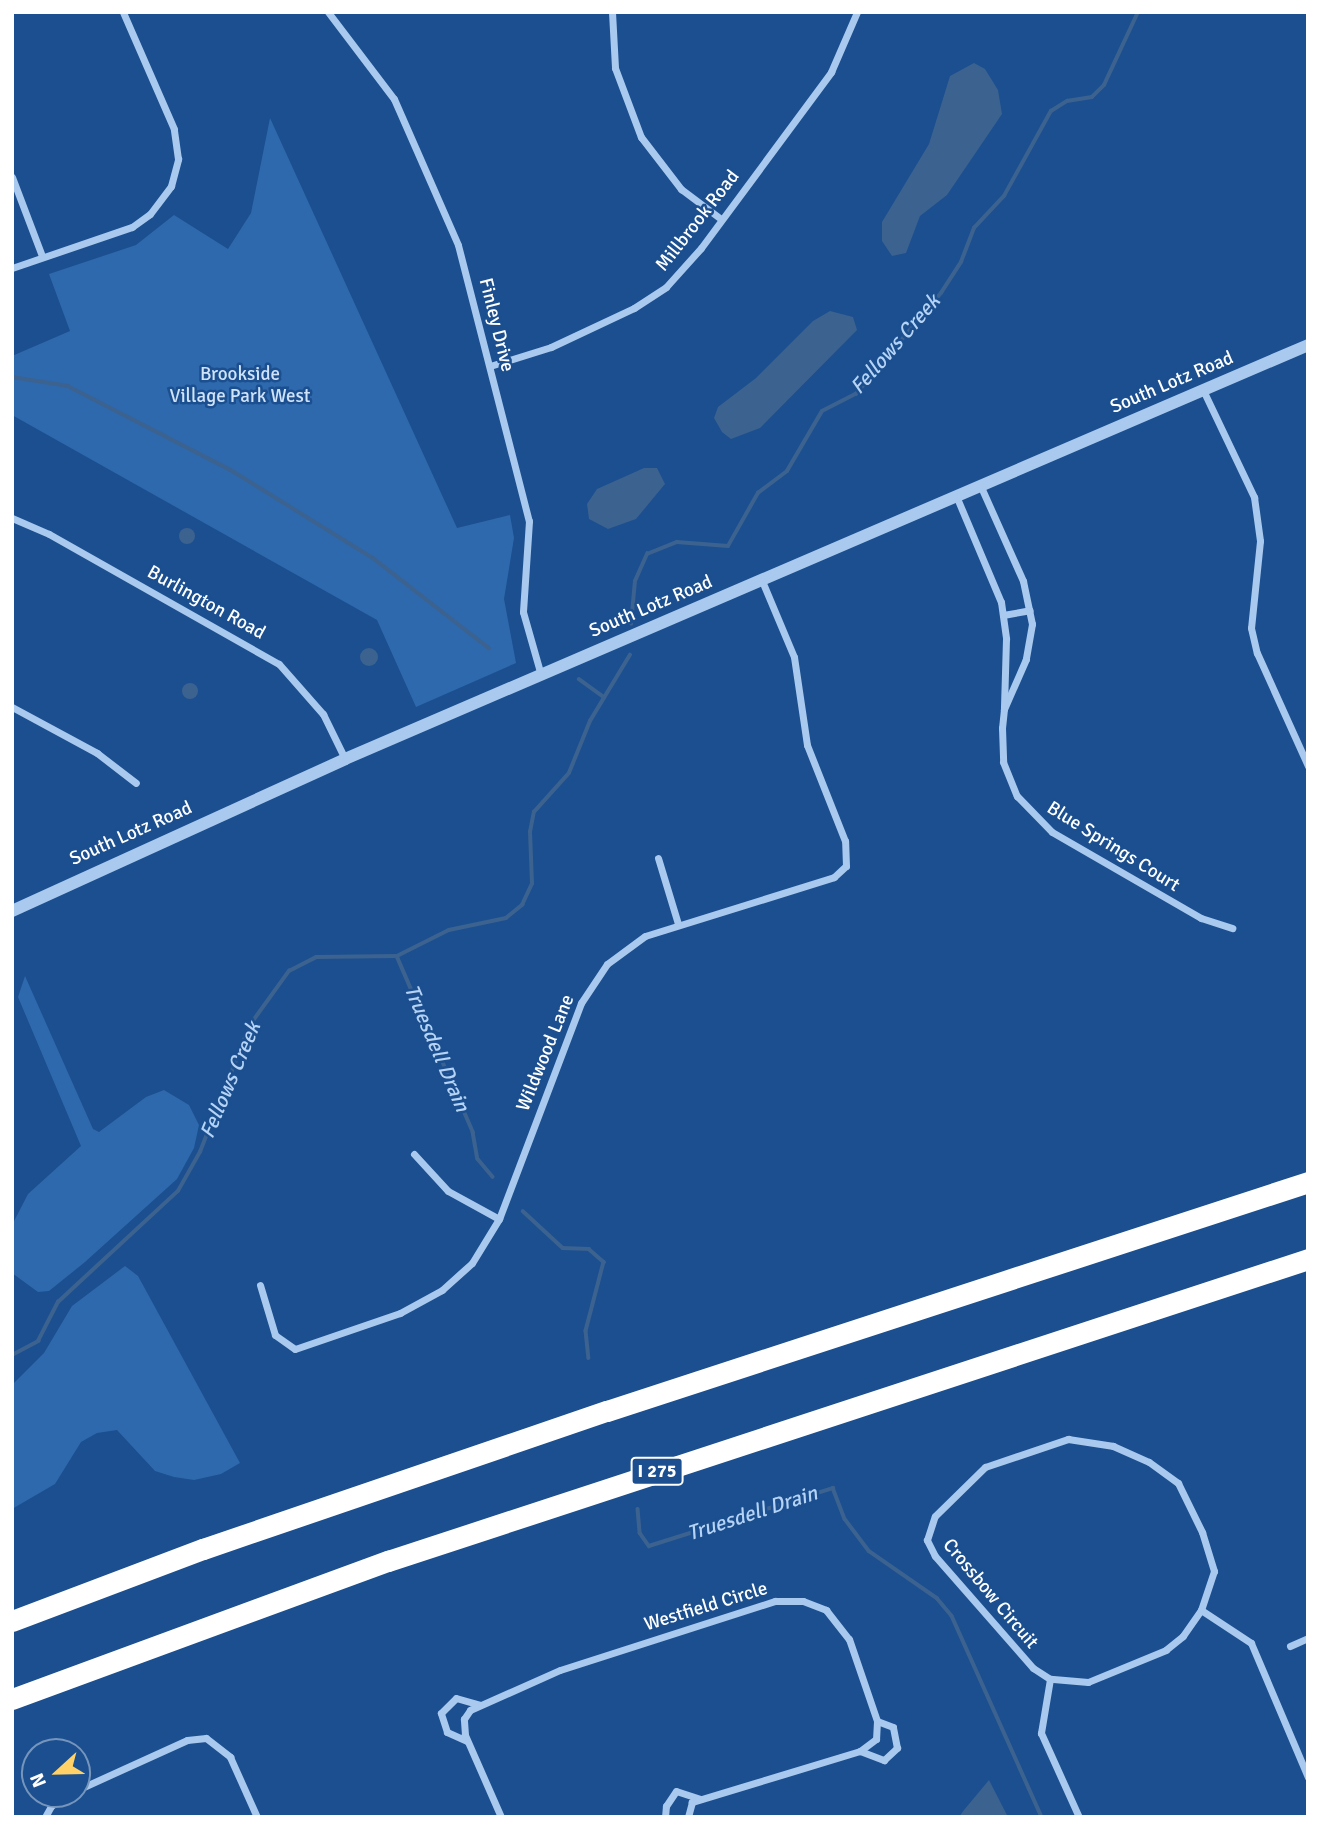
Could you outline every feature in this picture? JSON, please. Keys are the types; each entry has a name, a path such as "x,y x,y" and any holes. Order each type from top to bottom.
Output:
{"highway":[{"path":"12,1621 203,1549 594,1416 1308,1182"},
{"name":"I 275","path":"12,1699 388,1561 1308,1259"}],"street":[{"path":"12,268 132,228 150,214 171,186 178,149 174,129 123,12"},
{"name":"Finley Drive","path":"328,12 380,77 408,128 456,237 529,521 523,612 541,675"},
{"path":"612,12 615,68 641,137 681,189 721,219"},
{"name":"Millbrook Road","path":"490,366 551,347 647,300 687,266 831,72 857,12"},
{"path":"12,177 42,257"},
{"name":"South Lotz Road","path":"12,911 345,760 1308,345"},
{"path":"1203,390 1254,497 1260,541 1250,602 1251,628 1257,653 1308,766"},
{"name":"Blue Springs Court","path":"981,487 1023,581 1030,610 1031,640 1004,709 1003,762 1011,785 1030,814 1052,832 1201,918 1232,928"},
{"path":"957,498 992,575 1003,615 1004,709"},
{"name":"Burlington Road","path":"12,518 73,547 279,664 323,714 345,760"},
{"name":"Wildwood Lane","path":"260,1285 275,1335 288,1347 302,1348 423,1303 472,1263 499,1219 592,984 635,942 678,924 834,877 848,858 807,746 794,657 762,581"},
{"path":"1003,615 1030,610"},
{"path":"12,707 97,753 136,783"},
{"path":"658,858 678,924"},
{"path":"414,1154 448,1191 499,1219"},
{"name":"Crossbow Circuit","path":"1087,1439 1128,1452 1165,1472 1178,1483 1212,1560 1212,1580 1201,1610 1183,1636 1166,1650 1088,1682 1050,1679 1032,1668 929,1548 928,1531 935,1516 985,1467 1044,1445 1087,1439"},
{"name":"Westfield Circle","path":"501,1817 467,1741 447,1732 441,1713 456,1698 480,1705 560,1670 787,1600 819,1606 842,1626 877,1721 898,1733 897,1748 884,1760 860,1751 701,1800 676,1791 666,1806 665,1817"},
{"path":"1201,1610 1251,1643 1308,1777"},
{"path":"1290,1646 1308,1639"},
{"path":"1050,1679 1041,1733 1079,1817"},
{"path":"467,1741 464,1719 480,1705"},
{"path":"860,1751 876,1739 877,1721"},
{"path":"91,1784 187,1740 210,1740 230,1757 257,1817"},
{"path":"688,1817 692,1802 701,1800"}],"green space":[{"name":"Brookside Village Park West","path":"270,118 457,528 510,515 514,538 504,599 516,663 416,707 377,620 12,415 12,356 70,331 49,274 136,245 174,215 228,249 251,213"},
{"path":"25,976 93,1129 99,1132 146,1097 164,1090 189,1105 199,1125 194,1148 177,1179 85,1262 49,1291 38,1292 12,1273 12,1225 28,1194 81,1146 18,997"},
{"path":"125,1266 138,1276 240,1463 221,1474 194,1480 174,1477 155,1471 117,1430 97,1433 81,1442 55,1484 12,1509 12,1385 44,1353 72,1306"}],"shaded area":[{"path":"974,63 985,69 998,90 1002,114 947,195 920,216 906,253 892,256 882,241 882,222 929,144 950,76"},
{"path":"830,311 853,317 857,330 760,428 731,439 722,432 714,418 718,407 756,378 813,321"},
{"path":"644,468 657,468 665,484 636,519 608,529 589,519 587,504 597,489"},
{"path":"187,528 195,536 187,544 179,536"},
{"path":"369,648 375,651 378,657 375,663 369,666 363,663 360,657 363,651"},
{"path":"190,683 196,685 196,697 190,699 184,697 182,691 184,685"},
{"path":"989,1780 1008,1817 959,1817 964,1810"}],"waterway":[{"name":"Fellows Creek","path":"631,624 635,581 647,554 677,542 728,546 758,493 787,471 822,411 856,394 941,293 961,262 974,228 1004,196 1051,111 1067,101 1092,97 1104,85 1138,12"},
{"path":"12,377 68,386 231,470 373,558 489,648"},
{"name":"Fellows Creek","path":"12,1355 38,1341 58,1302 178,1191 200,1152 250,1025 289,971 316,957 397,956 449,930 506,918 522,905 532,884 530,832 534,812 569,773 590,721 630,655"},
{"path":"579,679 604,697"},
{"name":"Truesdell Drain","path":"397,956 473,1132 478,1159 493,1177"},
{"name":"Truesdell Drain","path":"523,1211 563,1248 589,1249 604,1262 586,1331 589,1358"},
{"name":"Truesdell Drain","path":"638,1509 640,1533 649,1546 833,1488 845,1519 869,1551 937,1598 952,1616 1042,1817"}]}
